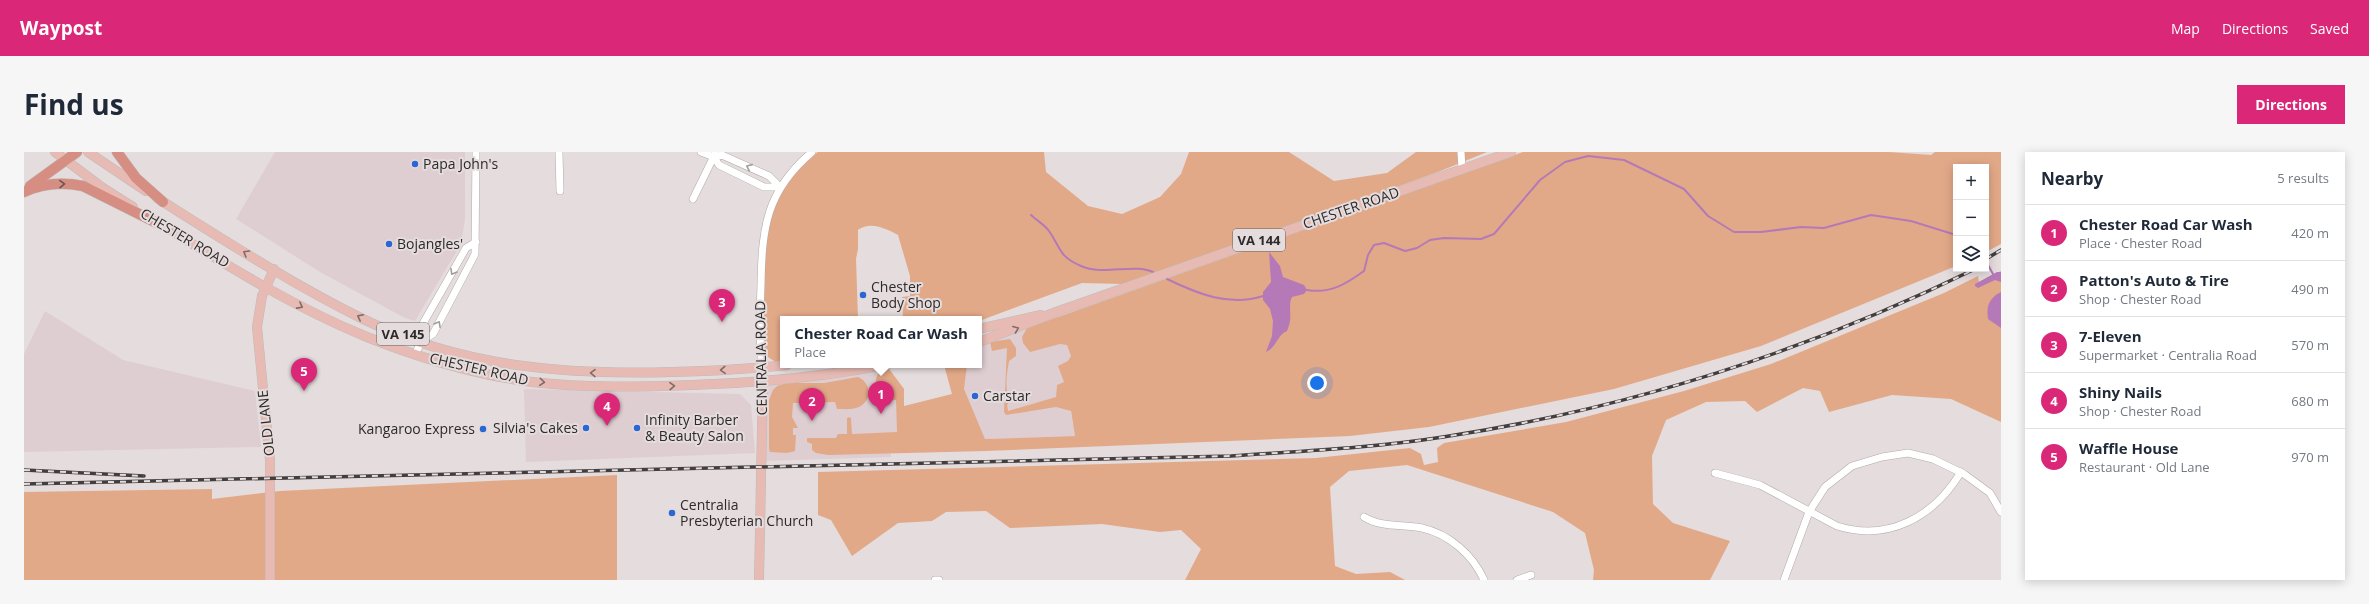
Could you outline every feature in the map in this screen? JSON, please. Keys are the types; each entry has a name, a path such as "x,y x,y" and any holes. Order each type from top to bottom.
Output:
{"highway":[{"path":"24,191 77,152"},
{"path":"118,152 136,178 163,202"},
{"path":"24,191 53,184 83,186 169,229"}],"main road":[{"name":"CHESTER ROAD","path":"55,152 103,188 266,287 345,328 415,354 515,379 569,385 642,386 763,381 861,368"},
{"name":"CHESTER ROAD","path":"88,152 163,202 274,269 364,319 422,341 496,362 582,373 724,370 780,366"},
{"name":"CHESTER ROAD","path":"982,341 1056,312 1511,152"},
{"name":"OLD LANE","path":"270,580 270,460 257,337 259,307 274,269"},
{"name":"CHESTER ROAD","path":"982,328 1056,312"},
{"name":"CENTRALIA ROAD","path":"760,580 762,367"}],"street":[{"path":"415,354 422,341 433,334 436,329 475,254 476,152"},
{"path":"559,152 560,191"},
{"path":"701,152 722,155 769,176 780,188"},
{"name":"CENTRALIA ROAD","path":"762,367 760,326 762,243 766,218 780,188 789,175 812,152"},
{"path":"1461,152 1462,169"},
{"path":"715,154 719,165 764,186 780,188"},
{"path":"693,199 715,154"},
{"path":"422,341 421,327 466,248 476,242"},
{"path":"1784,580 1809,512 1825,487 1852,466 1882,457 1908,453 1933,459 1961,472 1990,494 2001,512"},
{"path":"1715,473 1760,485 1836,526 1849,530 1872,531 1895,528 1932,507 1954,485 1961,472"},
{"path":"1364,517 1373,523 1422,528 1435,532 1465,551 1474,562 1484,580"},
{"path":"1517,580 1531,575"}],"shaded area":[{"path":"275,152 465,152 465,219 461,244 415,321 403,317 320,272 236,219"},
{"path":"818,152 1044,152 1046,172 1088,206 1122,214 1160,197 1181,174 1189,152 1289,152 1334,181 1387,173 1416,152 1487,152 1438,172 1218,252 1123,284 1082,283 982,320 982,316 903,316 902,297 910,296 910,276 898,235 878,226 863,227 858,230 858,249 856,259 858,316 780,316 780,362 774,361 768,357 765,351 762,292 764,250 767,230 772,211 779,194 796,171"},
{"path":"1523,152 1889,152 1931,155 1935,152 2001,152 2001,244 1989,250 1989,164 1953,164 1953,267 1761,346 1614,389 1429,427 1350,436 986,451 828,455 816,453 812,450 812,444 807,442 807,438 836,438 838,434 847,434 847,418 849,417 851,418 852,434 897,432 896,400 888,400 880,396 876,387 876,378 880,372 889,369 904,389 904,406 952,394 945,368 967,368 964,389 985,439 1075,436 1071,411 1056,407 1006,415 1004,412 1007,348 992,351 990,342 1010,339 1016,348 1016,356 1009,361 1007,371 1007,391 1010,401 1007,405 1008,411 1056,397 1057,385 1064,382 1058,366 1068,361 1071,356 1067,345 1060,344 1030,352 1023,343 1022,337 1027,328"},
{"path":"1269,252 1280,266 1283,277 1304,285 1307,290 1304,294 1292,297 1290,304 1290,321 1287,331 1281,335 1270,350 1266,352 1272,336 1273,321 1270,309 1263,300 1263,292 1271,282"},
{"path":"2001,271 2001,422 1951,399 1892,395 1829,412 1820,391 1803,388 1757,412 1745,401 1706,402 1666,420 1652,456 1653,504 1673,523 1730,541 1710,580 1593,580 1594,570 1585,533 1553,512 1407,465 1349,471 1330,487 1335,566 1356,574 1390,572 1405,580 1185,580 1201,549 1181,530 1160,532 1102,524 1010,528 986,511 946,512 932,521 898,523 852,556 831,520 818,515 818,472 1316,458 1410,448 1421,454 1424,465 1438,462 1437,448 1444,443 1566,422 1684,391 1771,364 1944,293 1978,276 1979,282"},
{"path":"1997,272 2001,272 2001,282 1995,280 1978,288 1975,286 1975,284"},
{"path":"2001,292 2001,328 1988,319 1987,314 1989,303 1997,294"},
{"path":"45,311 123,360 255,391 261,447 24,452 24,354"},
{"path":"1056,313 1073,359 1067,391 1075,436 985,439 968,401 961,397 958,368 982,368 982,341"},
{"path":"865,368 890,368 904,389 898,414 897,432 891,443 891,457 762,461 763,381"},
{"path":"858,377 866,383 869,392 866,401 863,404 854,409 837,409 835,402 793,403 792,417 798,428 793,428 793,435 796,435 795,451 787,453 770,452 769,400 773,390 777,386 787,383 824,383"},
{"path":"524,389 740,394 751,405 755,453 526,462"},
{"path":"617,475 617,580 24,580 24,492 212,489 212,499 280,491"}],"waterway":[{"path":"1307,290 1323,291 1344,284 1357,276 1364,271 1368,255 1374,245 1384,243 1405,251 1417,248 1430,240 1444,238 1481,239 1494,234 1540,180 1565,162 1588,156 1624,160 1684,189 1708,216 1734,232 1761,232 1801,227 1824,228 1871,215 1911,221 1953,234"},
{"path":"1031,215 1047,229 1064,255 1081,266 1099,270 1137,269 1153,272"},
{"path":"1989,267 1993,274"},
{"path":"1167,279 1190,290 1214,297 1238,300 1263,296"}],"railway":[{"path":"1989,257 2001,250"},
{"path":"24,484 1231,456 1390,444 1443,437 1512,425 1581,410 1648,393 1782,351 1911,299 1969,272"},
{"path":"24,470 144,476"}],"place":[{"name":"Papa John's","path":"415,164"},
{"name":"Bojangles'","path":"389,244"},
{"name":"Chester Body Shop","path":"863,295"},
{"name":"7-Eleven","path":"722,322"},
{"name":"Waffle House","path":"304,391"},
{"name":"Carstar","path":"975,396"},
{"name":"Chester Road Car Wash","path":"881,414"},
{"name":"Patton's Auto & Tire","path":"812,421"},
{"name":"Shiny Nails","path":"607,426"},
{"name":"Silvia's Cakes","path":"586,428"},
{"name":"Infinity Barber & Beauty Salon","path":"637,428"},
{"name":"Kangaroo Express","path":"483,429"},
{"name":"Centralia Presbyterian Church","path":"672,513"}]}
